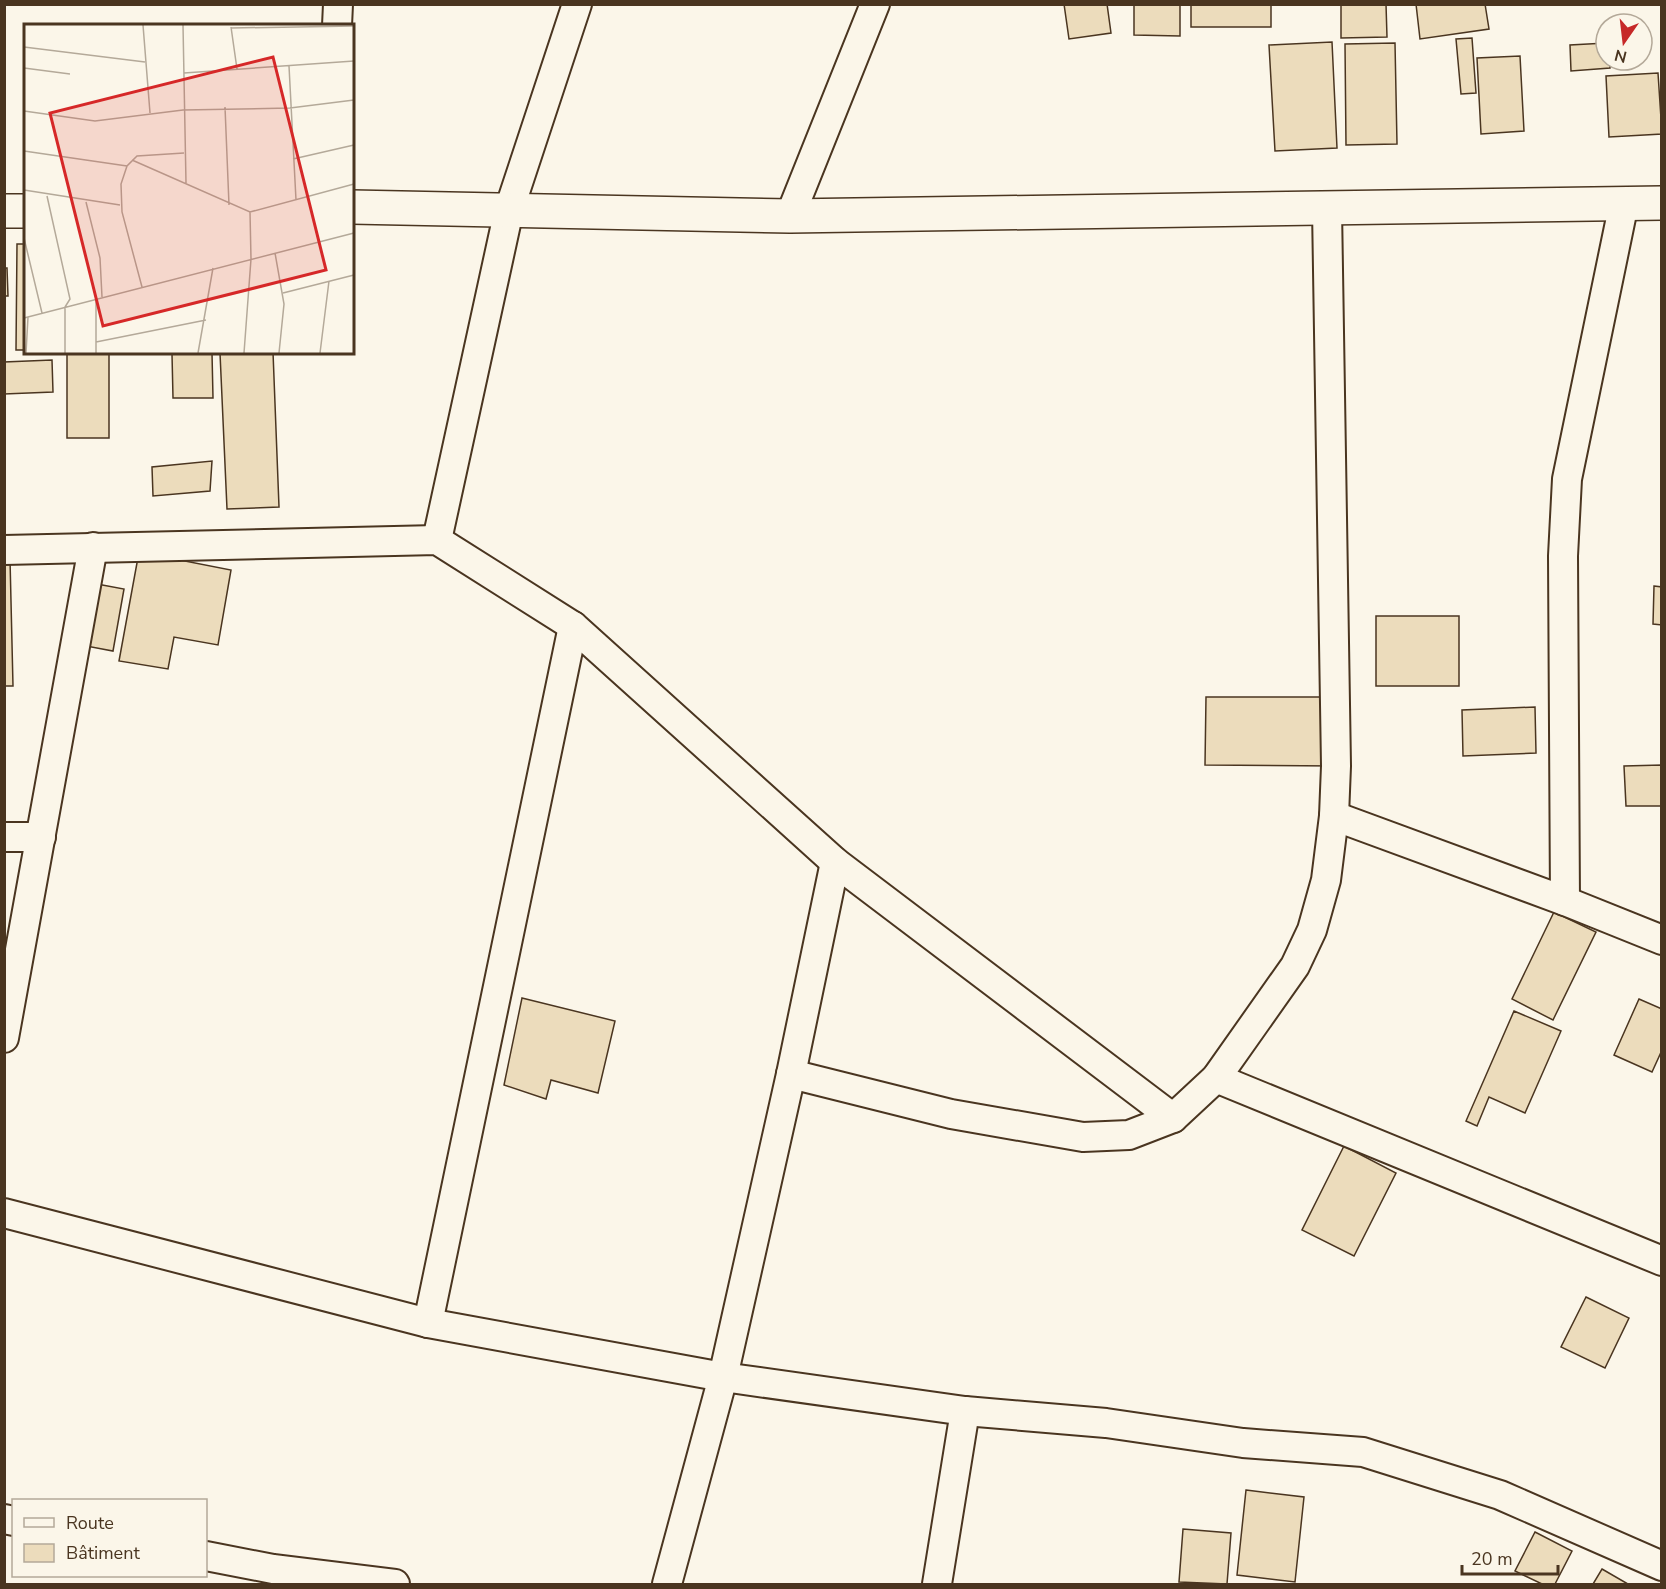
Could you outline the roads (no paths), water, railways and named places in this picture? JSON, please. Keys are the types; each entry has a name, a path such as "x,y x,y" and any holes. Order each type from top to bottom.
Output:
{"main road":[{"path":"354,207 790,216 1662,203"},
{"path":"4,211 24,211"}],"street":[{"path":"337,24 338,4"},
{"path":"437,540 509,210 578,4"},
{"path":"790,216 875,4"},
{"path":"1565,901 1563,556 1567,479 1624,203"},
{"path":"791,1074 951,1114 1083,1137 1129,1134 1173,1118 1216,1078 1295,966 1312,930 1326,880 1334,816 1336,698 1327,208"},
{"path":"4,550 437,540 573,626 835,862 1173,1118"},
{"path":"4,1038 93,547"},
{"path":"428,1323 573,626"},
{"path":"1334,816 1565,901 1662,940"},
{"path":"4,837 41,837"},
{"path":"667,1584 723,1377 791,1074 835,862"},
{"path":"1216,1078 1662,1261"},
{"path":"4,1213 428,1323 723,1377 965,1411 1106,1423 1243,1443 1363,1452 1500,1495 1662,1566"},
{"path":"937,1584 965,1411"},
{"path":"207,1556 272,1577 395,1584"}]}
